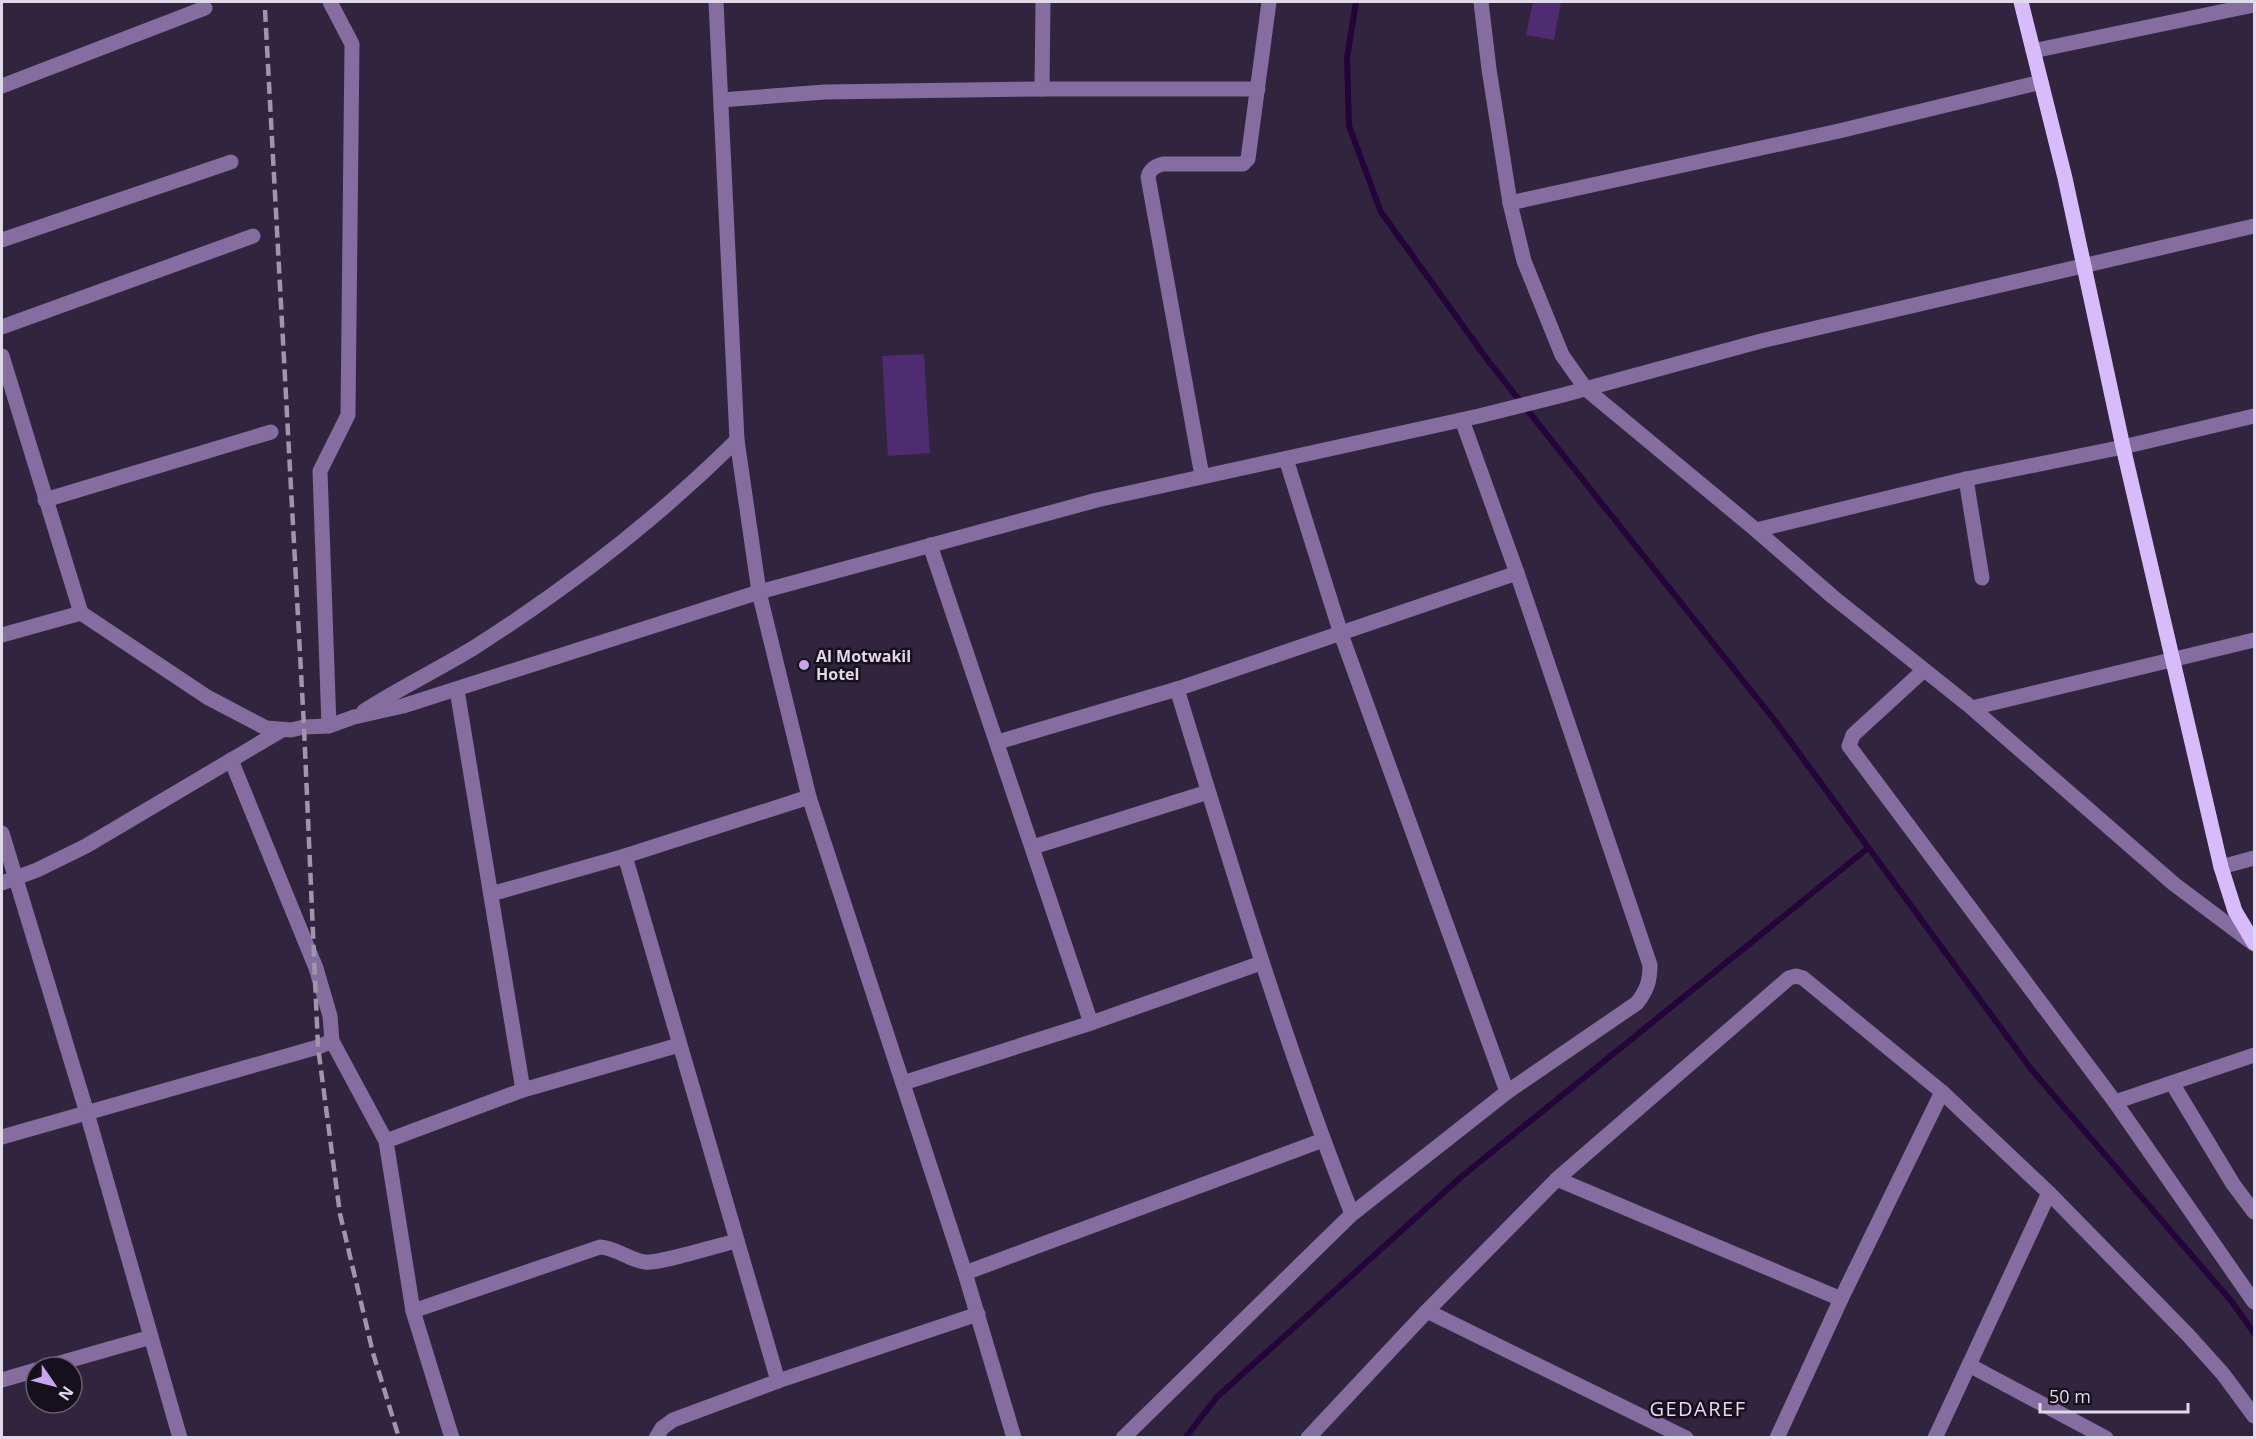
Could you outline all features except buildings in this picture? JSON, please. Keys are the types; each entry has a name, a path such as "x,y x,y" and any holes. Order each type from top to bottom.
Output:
{"main road":[{"path":"2021,2 2085,265 2123,447 2221,867 2235,911 2254,944"}],"street":[{"path":"329,726 320,471 348,415 352,79 352,44 330,2"},
{"path":"716,2 737,440 759,592 809,797 965,1273 1014,1437"},
{"path":"1042,89 1043,2"},
{"path":"1202,476 1148,177 1156,166 1163,164 1243,164 1247,161 1250,153 1269,2"},
{"path":"1481,2 1490,79 1510,203 1524,261 1562,355 1586,389 1833,597 1972,708 2174,884 2254,944"},
{"path":"2033,51 2254,5"},
{"path":"2,86 205,8"},
{"path":"1510,203 1839,130 2040,82"},
{"path":"721,100 825,92 1258,89"},
{"path":"2,240 231,162"},
{"path":"2,356 81,613 207,697 267,728 282,730 329,726 354,717 457,690 759,592 1097,500 1479,416 1563,396 1761,341 2254,226"},
{"path":"2,327 253,236"},
{"path":"1756,530 1966,479 2123,447 2254,416"},
{"path":"1123,1437 1352,1214 1508,1092 1637,1003 1645,993 1650,980 1650,964 1517,573 1462,420"},
{"path":"45,500 271,432"},
{"path":"354,717 474,647 538,603 635,532 697,479 737,440"},
{"path":"1286,459 1341,634 1508,1092"},
{"path":"1966,479 1982,578"},
{"path":"930,545 1091,1023"},
{"path":"998,742 1177,689 1517,573"},
{"path":"2,635 81,613"},
{"path":"1972,708 2254,640"},
{"path":"1924,670 1853,735 1849,746 2115,1102 2254,1302"},
{"path":"1177,689 1261,963 1323,1140 1352,1214"},
{"path":"457,690 523,1090"},
{"path":"8,880 53,863 86,846 282,730"},
{"path":"231,760 316,968 330,1016 332,1041 386,1141 414,1311 452,1437"},
{"path":"1033,847 1209,792"},
{"path":"491,894 625,856 809,797"},
{"path":"2,833 8,880 87,1113 180,1437"},
{"path":"625,856 778,1381"},
{"path":"2221,867 2254,858"},
{"path":"903,1083 1091,1023 1261,963"},
{"path":"1308,1437 1427,1311 1557,1179 1788,978 1796,976 1810,982 1942,1092 2049,1193 2188,1335 2223,1374 2254,1416"},
{"path":"2,1137 318,1047 332,1041"},
{"path":"386,1141 523,1090 679,1045"},
{"path":"2115,1102 2254,1055"},
{"path":"2172,1083 2233,1184 2254,1212"},
{"path":"1777,1437 1841,1299 1942,1092"},
{"path":"965,1273 1323,1140"},
{"path":"1557,1179 1841,1299"},
{"path":"1935,1437 2049,1193"},
{"path":"414,1311 600,1247 650,1263 737,1241"},
{"path":"1427,1311 1686,1437"},
{"path":"656,1437 662,1428 673,1420 778,1381 978,1314"},
{"path":"84,1356 151,1337"},
{"path":"1969,1365 2106,1437"},
{"path":"2,1380 24,1374"}],"waterway":[{"path":"1356,2 1347,58 1349,126 1381,212 1489,362 1776,722 2031,1069 2232,1302 2254,1333"},
{"path":"1185,1438 1217,1397 1461,1177 1868,848"}],"railway":[{"path":"265,10 304,727 318,1047 340,1214 373,1353 399,1438"}],"place":[{"name":"Al Motwakil Hotel","path":"804,665"}],"district":[{"name":"GEDAREF","path":"1698,1408"}]}
